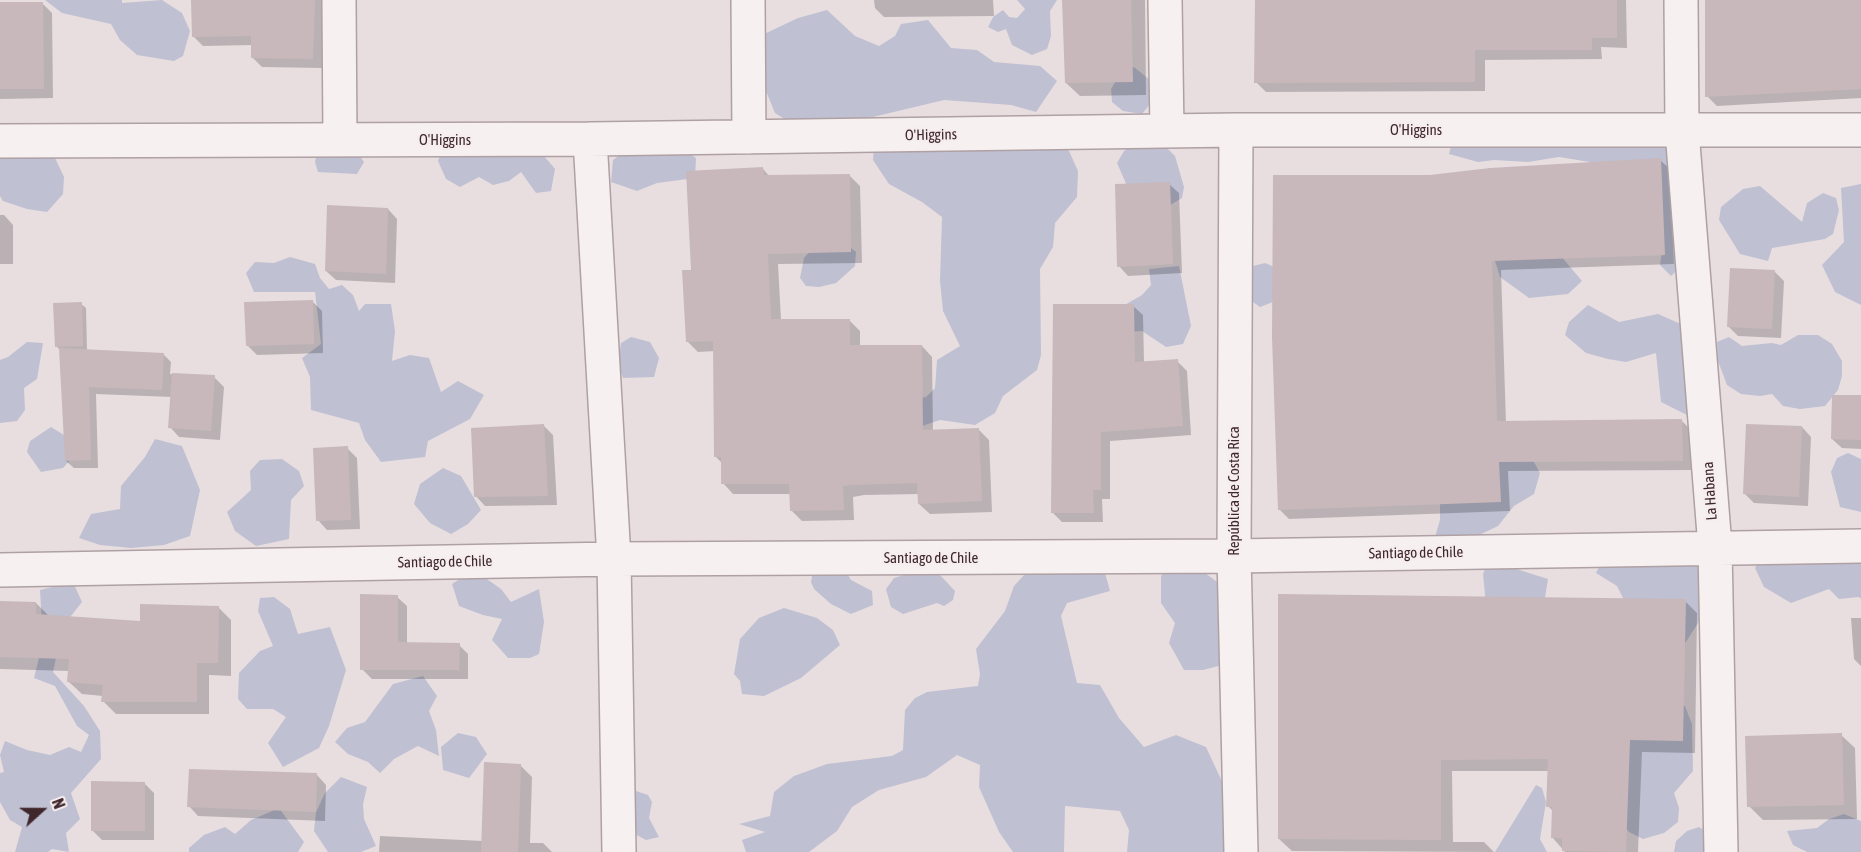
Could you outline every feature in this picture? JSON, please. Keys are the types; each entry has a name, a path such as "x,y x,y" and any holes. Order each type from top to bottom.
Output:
{"street":[{"path":"339,0 340,140"},
{"path":"748,0 749,137"},
{"path":"1165,0 1167,131"},
{"name":"La Habana","path":"1681,0 1682,131 1714,547 1721,852"},
{"name":"O'Higgins","path":"0,141 590,139 1236,130 1861,130"},
{"name":"República de Costa Rica","path":"1236,130 1234,556 1241,852"},
{"path":"590,139 614,560 619,852"},
{"name":"Santiago de Chile","path":"0,570 614,560 1234,556 1861,546"}],"shaded area":[{"path":"45,0 122,0 122,3 162,0 182,13 190,31 183,56 174,61 137,55 120,40 111,24 62,13"},
{"path":"1017,0 1057,0 1050,11 1051,36 1047,49 1032,55 1012,45 1006,29 998,32 988,27 993,17 1003,10 1009,17 1017,18 1025,9"},
{"path":"827,10 855,36 879,46 895,36 901,24 928,20 951,48 977,50 994,62 1040,66 1057,81 1036,112 1011,105 944,100 873,117 794,125 775,113 759,74 760,36 798,18"},
{"path":"1134,67 1150,80 1153,100 1142,114 1123,111 1112,102 1111,89 1118,77 1126,69"},
{"path":"1453,138 1664,138 1673,151 1684,264 1671,276 1660,265 1662,251 1604,169 1590,162 1559,157 1528,162 1494,160 1478,162 1449,154"},
{"path":"1135,142 1164,145 1175,156 1184,187 1182,198 1167,207 1128,188 1117,163 1124,151"},
{"path":"1058,144 1069,151 1078,171 1077,197 1055,223 1053,247 1040,269 1041,355 1037,370 1003,396 995,413 975,425 940,420 904,432 865,404 926,397 935,388 937,360 960,346 943,311 940,281 942,217 922,202 889,184 873,160 874,148"},
{"path":"444,145 539,150 555,169 551,191 536,193 521,172 509,181 493,185 479,177 460,187 446,179 438,161"},
{"path":"679,146 696,158 695,178 657,183 637,191 611,182 613,160 629,148"},
{"path":"355,149 364,162 357,174 318,172 315,162 317,152"},
{"path":"36,152 55,158 64,177 63,194 47,212 27,209 3,201 0,196 0,153 16,158"},
{"path":"1861,184 1861,305 1835,292 1822,265 1844,242 1841,188"},
{"path":"1760,186 1802,222 1807,203 1823,193 1836,198 1839,210 1833,234 1825,239 1772,248 1768,261 1740,254 1719,220 1721,207 1743,189"},
{"path":"844,242 856,252 855,266 836,283 819,287 806,286 800,278 804,258 814,246"},
{"path":"1555,249 1582,281 1568,294 1529,298 1500,277 1495,261"},
{"path":"290,257 315,264 320,278 329,289 342,285 353,295 359,311 365,304 391,304 395,331 392,361 410,355 429,358 441,392 458,381 484,395 470,419 428,441 425,457 381,462 365,440 359,423 311,410 310,377 302,358 321,344 315,292 254,292 246,273 255,262 274,263"},
{"path":"1265,263 1279,269 1278,300 1260,307 1246,297 1249,267"},
{"path":"1179,266 1191,326 1183,344 1166,347 1142,331 1127,332 1123,306 1142,295 1151,285 1149,269"},
{"path":"1588,305 1619,322 1658,314 1690,328 1693,418 1661,402 1656,353 1626,362 1608,359 1586,353 1565,335 1569,322"},
{"path":"1798,335 1818,335 1832,344 1842,361 1842,376 1838,390 1825,406 1800,409 1783,406 1772,394 1760,396 1741,394 1727,385 1718,361 1717,342 1729,337 1742,346 1772,343 1781,345"},
{"path":"631,337 650,342 659,358 654,377 623,378 618,364 621,343"},
{"path":"27,342 43,343 37,379 24,388 25,410 17,421 0,423 0,360 8,357"},
{"path":"51,427 72,440 74,456 63,468 41,472 27,452 30,441"},
{"path":"155,439 182,446 200,490 190,536 164,545 131,548 100,545 79,538 91,514 120,509 121,486 145,457"},
{"path":"1528,451 1540,473 1534,494 1514,506 1498,526 1475,537 1435,537 1440,520 1440,494 1502,458"},
{"path":"1848,453 1861,459 1861,512 1840,507 1831,472 1837,458"},
{"path":"282,459 299,471 304,486 291,500 289,539 256,546 235,531 227,512 251,490 250,471 260,460"},
{"path":"443,468 461,476 481,510 468,524 451,534 430,523 414,504 420,484"},
{"path":"1767,547 1861,548 1861,599 1859,597 1839,599 1829,589 1791,603 1764,587 1755,568"},
{"path":"1169,553 1201,570 1228,590 1226,664 1203,670 1184,670 1169,643 1175,623 1161,603 1161,577"},
{"path":"1604,557 1682,559 1704,568 1702,617 1677,656 1627,606 1617,586 1596,573"},
{"path":"1510,567 1548,579 1544,604 1486,605 1483,574 1485,569"},
{"path":"474,570 501,589 511,602 539,589 544,622 539,654 530,658 508,658 492,640 502,619 459,606 452,584"},
{"path":"813,571 847,573 851,580 872,591 873,605 851,614 831,604 814,589 811,582"},
{"path":"1053,571 1105,573 1110,591 1067,603 1061,616 1077,683 1100,685 1119,718 1144,747 1176,735 1206,747 1226,790 1239,852 1127,852 1129,830 1120,811 1065,806 1064,852 1013,852 999,832 979,787 980,765 957,755 926,777 879,790 852,807 837,831 809,852 746,852 742,840 765,832 739,824 770,816 774,792 794,776 827,764 892,756 903,750 905,710 915,698 927,692 978,686 980,674 976,649 1005,611 1014,586 1025,574"},
{"path":"914,572 939,574 955,591 953,600 944,606 937,603 903,614 891,607 886,589 894,578"},
{"path":"73,582 82,602 63,626 53,672 84,706 100,731 101,759 71,793 80,819 66,833 69,852 52,849 48,852 15,852 22,827 10,820 0,802 0,773 4,772 0,755 5,741 27,750 50,755 69,747 81,752 89,735 77,726 55,686 34,678 43,641 40,590"},
{"path":"274,597 290,609 298,634 330,627 346,670 329,726 319,748 283,767 268,743 286,717 273,709 247,709 238,699 239,673 260,651 273,646 258,611 260,598"},
{"path":"784,608 817,618 833,630 840,645 801,678 764,696 742,694 740,681 734,674 740,639 759,618"},
{"path":"423,676 437,696 429,711 436,730 439,756 418,746 394,759 380,773 368,762 348,754 335,742 347,728 365,722 393,684"},
{"path":"1666,706 1685,706 1692,724 1693,771 1674,793 1679,808 1678,822 1664,833 1643,839 1629,832 1620,822 1609,730"},
{"path":"458,733 476,737 487,754 469,778 443,770 441,747"},
{"path":"341,777 367,787 363,804 364,819 376,846 361,852 328,852 314,831 316,812 325,793"},
{"path":"1536,785 1542,788 1546,802 1540,839 1547,852 1495,852"},
{"path":"636,791 648,795 652,802 649,818 659,837 646,840 631,832 621,799"},
{"path":"279,808 304,842 298,852 189,852 189,848 204,835 225,827 235,834 251,820"},
{"path":"1844,814 1861,821 1861,852 1807,852 1793,845 1787,831 1817,828 1829,819"},
{"path":"1699,827 1713,836 1715,852 1674,852 1676,841 1687,831"}],"building":[{"path":"191,0 315,0 313,59 251,58 251,36 192,37"},
{"path":"1062,0 1131,0 1133,82 1065,83"},
{"path":"1255,0 1617,0 1617,38 1592,38 1592,50 1475,50 1475,82 1254,83"},
{"path":"1705,0 1861,0 1861,89 1705,97"},
{"path":"0,2 43,2 44,89 0,89"},
{"path":"1661,158 1665,255 1492,261 1497,421 1682,419 1683,461 1499,462 1501,502 1278,510 1272,337 1273,175 1430,175 1490,168"},
{"path":"763,167 764,175 850,174 851,252 768,254 771,319 850,319 850,345 922,345 923,430 979,428 982,501 918,504 917,483 852,485 843,486 844,510 790,511 789,484 721,484 721,457 714,457 713,341 686,342 682,270 691,270 686,171"},
{"path":"1170,182 1173,264 1117,267 1115,184"},
{"path":"327,205 388,208 386,274 325,271"},
{"path":"1730,268 1775,270 1772,329 1727,327"},
{"path":"313,300 314,344 246,346 244,302"},
{"path":"82,302 83,346 55,347 53,303"},
{"path":"1053,304 1134,304 1135,362 1178,359 1183,426 1101,432 1101,490 1093,490 1094,513 1051,513"},
{"path":"59,348 164,353 162,390 89,387 91,460 65,461"},
{"path":"172,373 215,375 211,431 168,428"},
{"path":"1832,395 1861,395 1861,440 1831,439"},
{"path":"544,424 548,496 474,497 471,428"},
{"path":"1746,424 1802,426 1799,497 1743,494"},
{"path":"348,446 351,520 316,521 313,448"},
{"path":"360,594 398,595 398,642 460,643 459,670 360,670"},
{"path":"1278,594 1686,599 1683,741 1630,740 1626,852 1562,851 1562,838 1551,838 1552,807 1546,807 1548,759 1441,760 1441,840 1278,839"},
{"path":"0,601 36,602 36,614 140,621 140,604 219,606 218,663 197,663 197,702 101,702 103,685 67,682 69,659 0,657"},
{"path":"1842,733 1844,805 1747,807 1745,736"},
{"path":"484,762 521,764 518,852 481,852"},
{"path":"189,769 317,773 316,812 187,807"},
{"path":"91,781 145,782 145,831 91,831"}]}
